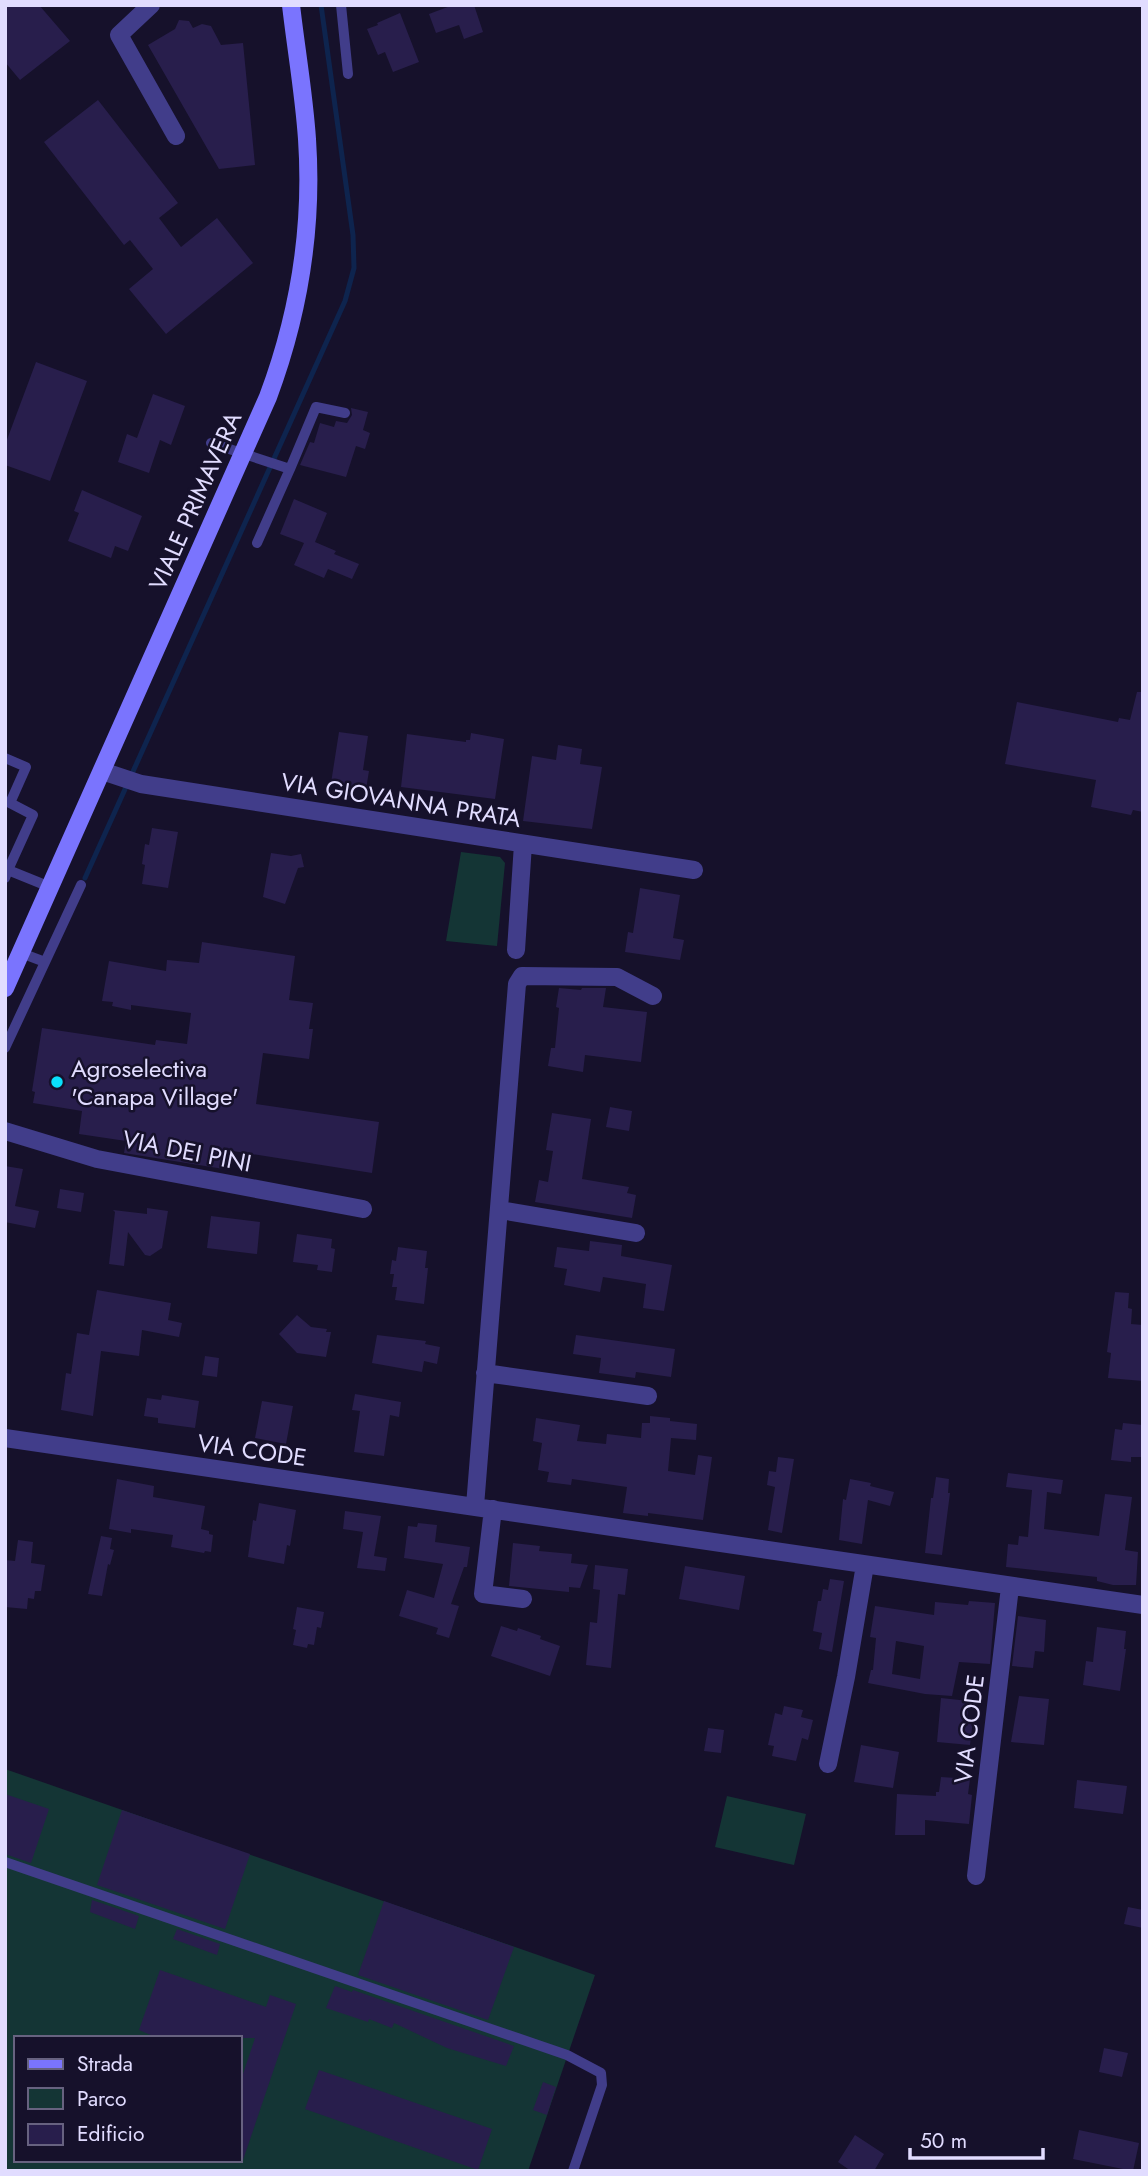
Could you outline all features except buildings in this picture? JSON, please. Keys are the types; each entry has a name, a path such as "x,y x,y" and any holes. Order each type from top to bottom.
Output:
{"main road":[{"name":"VIALE PRIMAVERA","path":"5,988 50,887 107,773 249,455 286,343 307,236 307,138 291,5"}],"street":[{"path":"151,5 119,34 176,136"},
{"name":"VIA GIOVANNA PRATA","path":"107,773 141,784 694,870"},
{"path":"516,950 523,844"},
{"path":"475,1506 517,984 522,976 617,977 653,996"},
{"name":"VIA DEI PINI","path":"5,1131 97,1159 363,1209"},
{"path":"500,1210 636,1233"},
{"path":"485,1373 648,1396"},
{"name":"VIA CODE","path":"5,1438 1143,1605"},
{"path":"493,1509 483,1594 523,1600"},
{"path":"828,1764 865,1565"},
{"name":"VIA CODE","path":"976,1876 1010,1587"}],"lane":[{"path":"341,5 348,74"},
{"path":"257,543 287,468 316,407 345,413"},
{"path":"211,443 287,468"},
{"path":"5,758 26,767 10,803 33,815 7,874 50,887"},
{"path":"5,1048 81,885"},
{"path":"21,953 46,962"},
{"path":"5,1862 567,2054 601,2073 602,2085 573,2171"}],"green space":[{"path":"461,852 500,857 505,863 497,946 446,941"},
{"path":"5,1769 595,1975 528,2171 5,2171"},
{"path":"727,1796 806,1814 794,1865 715,1847"}],"waterway":[{"path":"85,878 345,301 354,268 353,235 321,5"}],"place":[{"name":"Agroselectiva 'Canapa Village'","path":"57,1082"}]}
